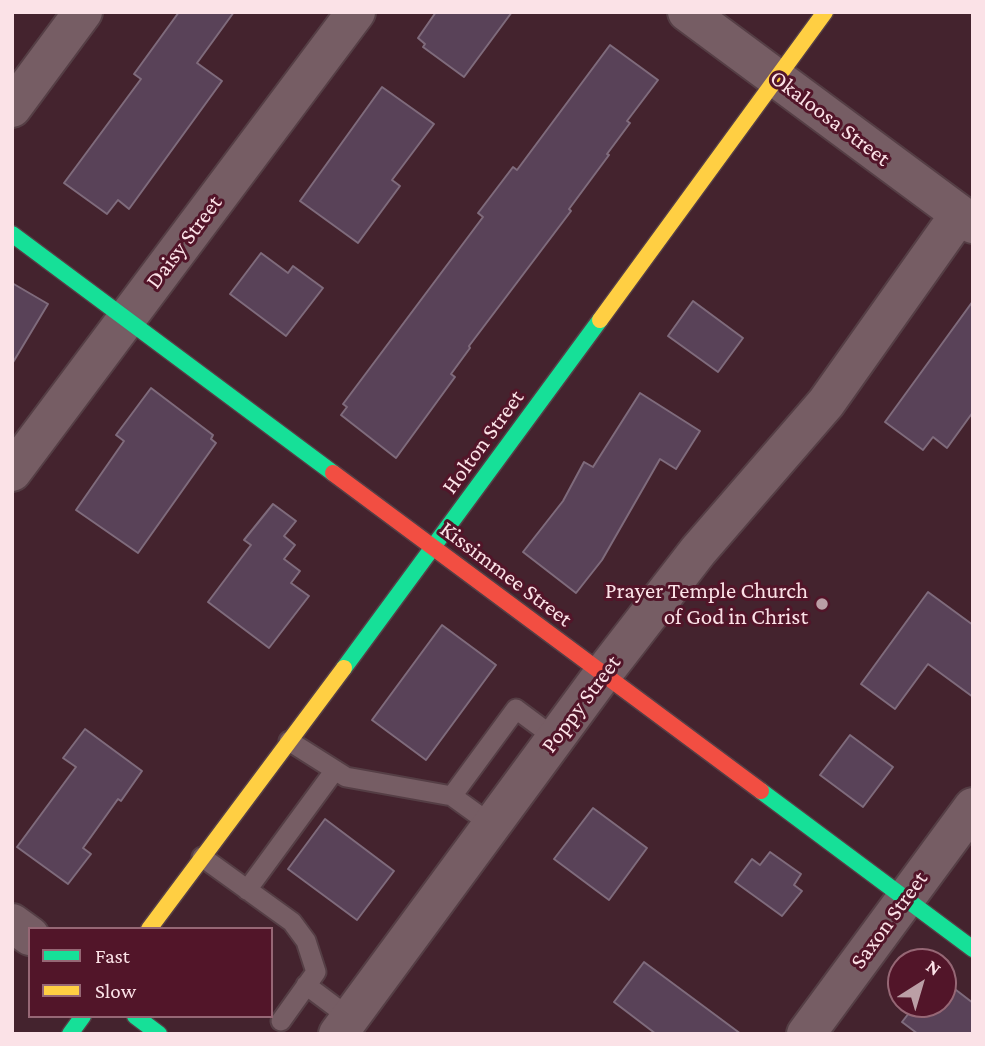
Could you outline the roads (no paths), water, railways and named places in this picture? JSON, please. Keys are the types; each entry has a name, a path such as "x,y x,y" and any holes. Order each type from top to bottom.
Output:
{"street":[{"path":"12,108 83,12"},
{"name":"Daisy Street","path":"12,472 356,12"},
{"name":"Okaloosa Street","path":"687,12 966,220"},
{"name":"Holton Street","path":"150,927 433,548 825,12"},
{"name":"Poppy Street","path":"344,1026 602,675 698,551 826,403 966,220"},
{"name":"Kissimmee Street","path":"12,234 973,949"},
{"name":"Saxon Street","path":"806,1034 973,807"},
{"path":"12,923 28,935"},
{"path":"70,1034 82,1018"},
{"path":"138,1018 159,1034"}],"lane":[{"path":"452,796 516,709 555,738"},
{"path":"289,741 346,777 452,796 492,825"},
{"path":"247,890 335,770"},
{"path":"202,857 292,922 306,941 316,972 281,1021"},
{"path":"306,985 344,1026"}],"place":[{"name":"Prayer Temple Church of God in Christ","path":"822,604"}]}
